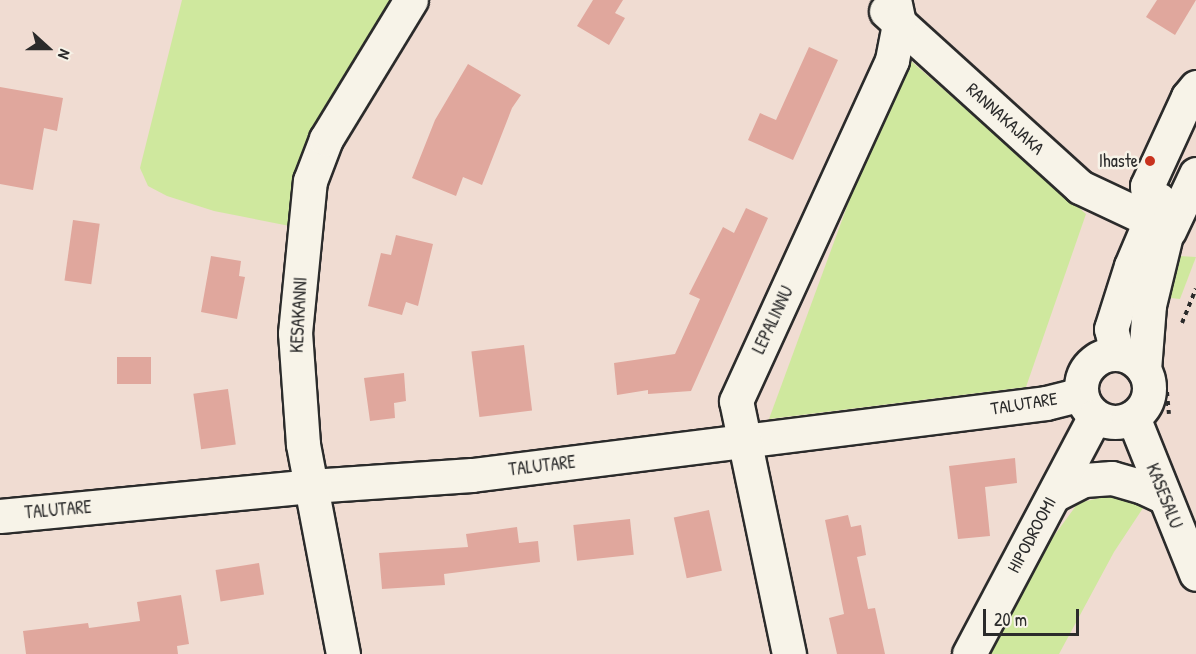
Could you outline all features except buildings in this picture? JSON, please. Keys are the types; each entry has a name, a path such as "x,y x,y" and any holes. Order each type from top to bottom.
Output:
{"street":[{"name":"KESAKANNI","path":"343,654 303,444 295,333 310,181 326,140 411,0"},
{"name":"RANNAKAJAKA","path":"873,0 897,12 1080,188 1157,230"},
{"name":"LEPALINNU","path":"789,654 736,401 892,60 897,12"},
{"path":"1157,230 1147,186 1188,97 1196,87"},
{"path":"1144,368 1097,358 1089,365 1080,384 1088,405 1114,423 1133,417 1147,401 1149,391 1144,368 1111,329 1131,266 1157,230 1183,177 1196,126"},
{"name":"TALUTARE","path":"0,516 311,486 472,475 1046,403 1088,405"},
{"name":"HIPODROOMI","path":"969,654 1054,495 1088,405"},
{"name":"KASESALU","path":"1133,417 1196,574"},
{"path":"1054,495 1084,480 1112,478 1143,487 1164,497"}],"path":[{"path":"1180,328 1196,289"},
{"path":"1144,368 1167,392 1170,421"}],"green space":[{"path":"182,0 395,0 305,229 214,211 167,196 148,186 140,168"},
{"path":"903,54 1086,214 1026,387 769,419"},
{"path":"1179,256 1196,257 1180,299 1161,297 1171,260"},
{"path":"1131,496 1145,505 1114,552 1059,654 989,654 1048,544 1078,503 1104,497"}],"place":[{"name":"Ihaste","path":"1150,161"}]}
